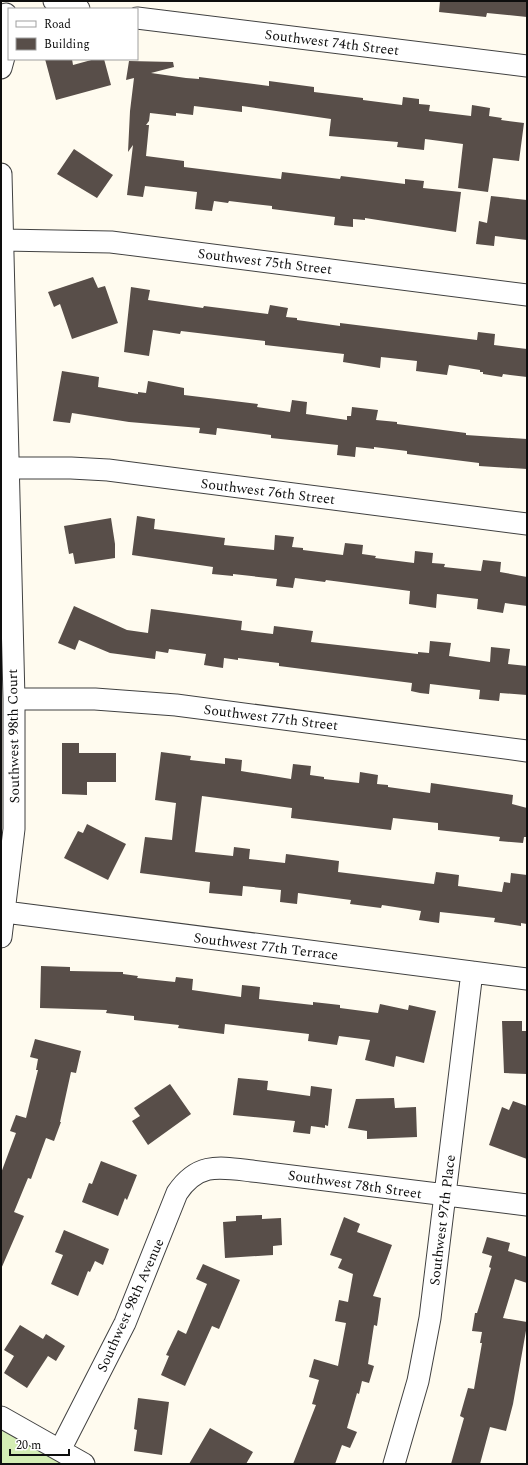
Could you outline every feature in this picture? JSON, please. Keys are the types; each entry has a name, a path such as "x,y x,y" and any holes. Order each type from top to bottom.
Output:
{"street":[{"path":"54,1 76,8"},
{"path":"1,68 4,57 8,11"},
{"name":"Southwest 74th Street","path":"138,18 527,66"},
{"name":"Southwest 98th Court","path":"1,174 14,699 14,829 1,937"},
{"name":"Southwest 75th Street","path":"3,240 111,242 527,295"},
{"name":"Southwest 76th Street","path":"8,468 71,468 108,470 527,524"},
{"name":"Southwest 77th Street","path":"14,699 95,699 176,705 527,751"},
{"name":"Southwest 77th Terrace","path":"5,912 527,979"},
{"name":"Southwest 97th Place","path":"394,1464 410,1411 430,1318 472,972"},
{"name":"Southwest 78th Street","path":"206,1169 252,1170 445,1196 527,1205"},
{"name":"Southwest 98th Avenue","path":"60,1450 125,1323 177,1193 191,1176 206,1169"},
{"path":"1,1417 84,1464"}],"green space":[{"path":"1,1429 62,1464 1,1464"}],"building":[{"path":"440,1 527,1 527,17 487,13 486,17 439,12"},
{"path":"45,60 72,60 73,65 91,60 104,60 111,85 56,100"},
{"path":"129,61 173,62 174,67 151,73 186,78 199,79 199,77 269,86 269,81 314,87 314,92 363,98 363,100 402,105 403,97 419,99 419,104 430,105 429,111 471,116 472,105 490,108 489,116 502,118 501,120 524,123 519,161 493,158 488,192 458,188 463,144 425,139 424,150 397,147 398,142 329,136 331,119 242,106 242,112 194,106 193,115 176,113 176,116 150,113 149,121 146,125 149,125 146,156 184,161 184,167 281,179 282,172 340,179 341,176 405,184 405,179 424,181 423,188 461,192 456,232 365,218 365,220 353,219 353,227 334,225 335,217 272,209 272,206 229,201 228,203 214,201 212,211 195,209 197,192 145,186 143,197 127,195 133,145 128,152 130,111 134,78 126,80"},
{"path":"74,149 113,175 97,198 57,174"},
{"path":"491,196 527,200 527,240 495,236 494,246 476,244 479,221 487,223"},
{"path":"93,277 98,288 105,286 118,323 72,339 60,304 54,307 48,292"},
{"path":"131,287 150,290 148,300 203,308 204,306 268,314 270,305 288,308 286,317 340,326 340,323 477,340 478,332 495,334 494,345 527,349 527,377 503,374 502,377 483,374 480,370 449,365 447,375 416,371 417,361 381,357 380,368 343,362 344,354 265,345 265,341 181,331 180,334 153,330 149,356 124,352"},
{"path":"62,371 99,377 98,387 138,394 138,392 146,393 148,381 184,388 184,395 258,404 257,407 290,412 292,400 307,402 306,414 347,420 347,416 351,416 352,407 378,410 376,420 466,433 466,435 527,439 527,469 479,466 479,463 407,454 407,451 374,447 374,449 356,447 355,457 337,455 338,445 271,438 271,435 217,428 216,435 199,433 200,428 129,422 72,413 70,423 53,421"},
{"path":"137,516 155,519 154,529 225,538 224,545 274,550 275,535 294,537 292,547 303,548 303,550 343,555 345,543 363,545 362,554 376,556 375,558 414,563 415,551 433,553 432,563 445,564 444,567 481,571 483,560 501,562 500,572 527,577 527,606 505,603 503,613 477,609 478,599 437,594 436,608 409,604 410,591 326,580 325,582 295,578 293,588 276,586 277,579 233,574 233,576 212,574 213,567 132,555"},
{"path":"111,518 115,544 115,558 75,564 73,553 69,554 64,526"},
{"path":"74,606 127,630 148,633 151,609 242,621 241,630 273,634 274,626 313,631 311,642 418,654 418,652 429,653 430,641 451,643 449,656 490,662 491,647 510,649 508,664 527,666 527,695 500,693 499,701 479,699 480,690 430,684 429,694 420,693 411,691 412,683 279,666 279,663 238,658 238,660 224,658 223,668 204,665 206,654 169,649 168,653 156,651 155,659 110,653 79,640 75,650 58,643"},
{"path":"62,743 79,743 79,753 116,753 116,782 87,782 87,795 62,794"},
{"path":"161,752 191,756 190,760 225,764 225,758 242,760 241,771 291,779 293,764 311,766 310,775 324,777 324,779 359,783 360,772 378,775 377,784 388,785 388,787 430,793 431,783 513,795 512,804 527,808 527,837 524,837 523,843 499,841 500,837 438,830 438,823 393,818 391,830 291,818 292,808 202,796 195,852 233,856 234,847 250,849 249,859 285,863 286,854 339,861 338,872 434,884 436,872 459,875 458,886 502,892 504,882 510,883 511,873 527,875 527,924 521,923 521,926 494,922 495,918 440,912 439,923 419,920 421,911 382,905 381,908 350,904 351,900 298,893 297,904 280,902 281,890 243,886 242,896 209,893 210,882 140,873 145,837 172,840 176,803 155,800"},
{"path":"87,824 126,844 108,880 64,858 78,831 83,833"},
{"path":"41,966 70,967 70,971 123,972 123,974 138,976 137,978 175,982 176,977 193,979 192,990 241,997 242,985 260,987 259,999 313,1005 313,1002 340,1005 340,1008 378,1013 380,1004 408,1010 409,1005 436,1011 424,1063 396,1056 394,1067 365,1060 370,1040 339,1036 337,1045 308,1041 309,1034 225,1024 224,1034 178,1028 179,1025 134,1020 134,1016 106,1013 107,1010 40,1008"},
{"path":"502,1021 522,1021 522,1031 527,1031 527,1074 504,1073"},
{"path":"35,1039 81,1051 76,1073 71,1072 61,1122 54,1141 46,1138 31,1179 28,1178 14,1212 24,1216 1,1269 1,1173 16,1133 10,1131 16,1115 26,1118 38,1070 36,1070 38,1059 30,1057"},
{"path":"238,1078 268,1081 267,1090 310,1096 311,1086 332,1089 328,1126 325,1125 325,1128 311,1126 310,1134 293,1132 295,1121 233,1115"},
{"path":"170,1084 191,1114 148,1145 132,1121 140,1116 134,1108"},
{"path":"394,1098 395,1108 416,1107 417,1137 367,1139 367,1131 348,1128 356,1099"},
{"path":"513,1101 527,1106 527,1159 489,1145 502,1107 509,1110"},
{"path":"101,1161 137,1175 127,1200 125,1198 118,1216 82,1202 89,1183 92,1184"},
{"path":"262,1215 262,1219 281,1218 282,1245 273,1246 273,1255 225,1258 223,1222 236,1221 236,1216"},
{"path":"344,1217 360,1224 357,1232 392,1245 373,1296 381,1298 377,1326 374,1325 368,1364 374,1366 369,1383 362,1381 359,1394 357,1393 347,1428 357,1432 350,1448 342,1445 335,1464 293,1464 316,1405 312,1404 319,1380 309,1377 314,1359 338,1366 346,1323 335,1321 339,1300 348,1302 353,1274 338,1268 342,1259 330,1255"},
{"path":"64,1230 109,1249 103,1265 95,1261 90,1272 88,1271 78,1296 51,1284 63,1255 55,1252"},
{"path":"487,1237 510,1243 508,1251 527,1257 527,1283 515,1279 503,1318 527,1322 527,1325 513,1404 506,1431 490,1427 480,1464 451,1464 464,1418 460,1416 468,1388 474,1389 482,1343 480,1343 482,1332 472,1331 475,1313 477,1313 491,1268 489,1267 492,1256 482,1253"},
{"path":"203,1264 240,1280 219,1329 212,1326 185,1386 161,1375 169,1356 166,1355 178,1330 186,1334 207,1284 196,1279"},
{"path":"20,1325 43,1339 46,1334 65,1346 56,1361 48,1356 27,1388 4,1373 14,1356 4,1350"},
{"path":"138,1398 169,1402 162,1455 134,1451 137,1430 134,1429"},
{"path":"210,1428 253,1452 246,1464 189,1464"}]}
